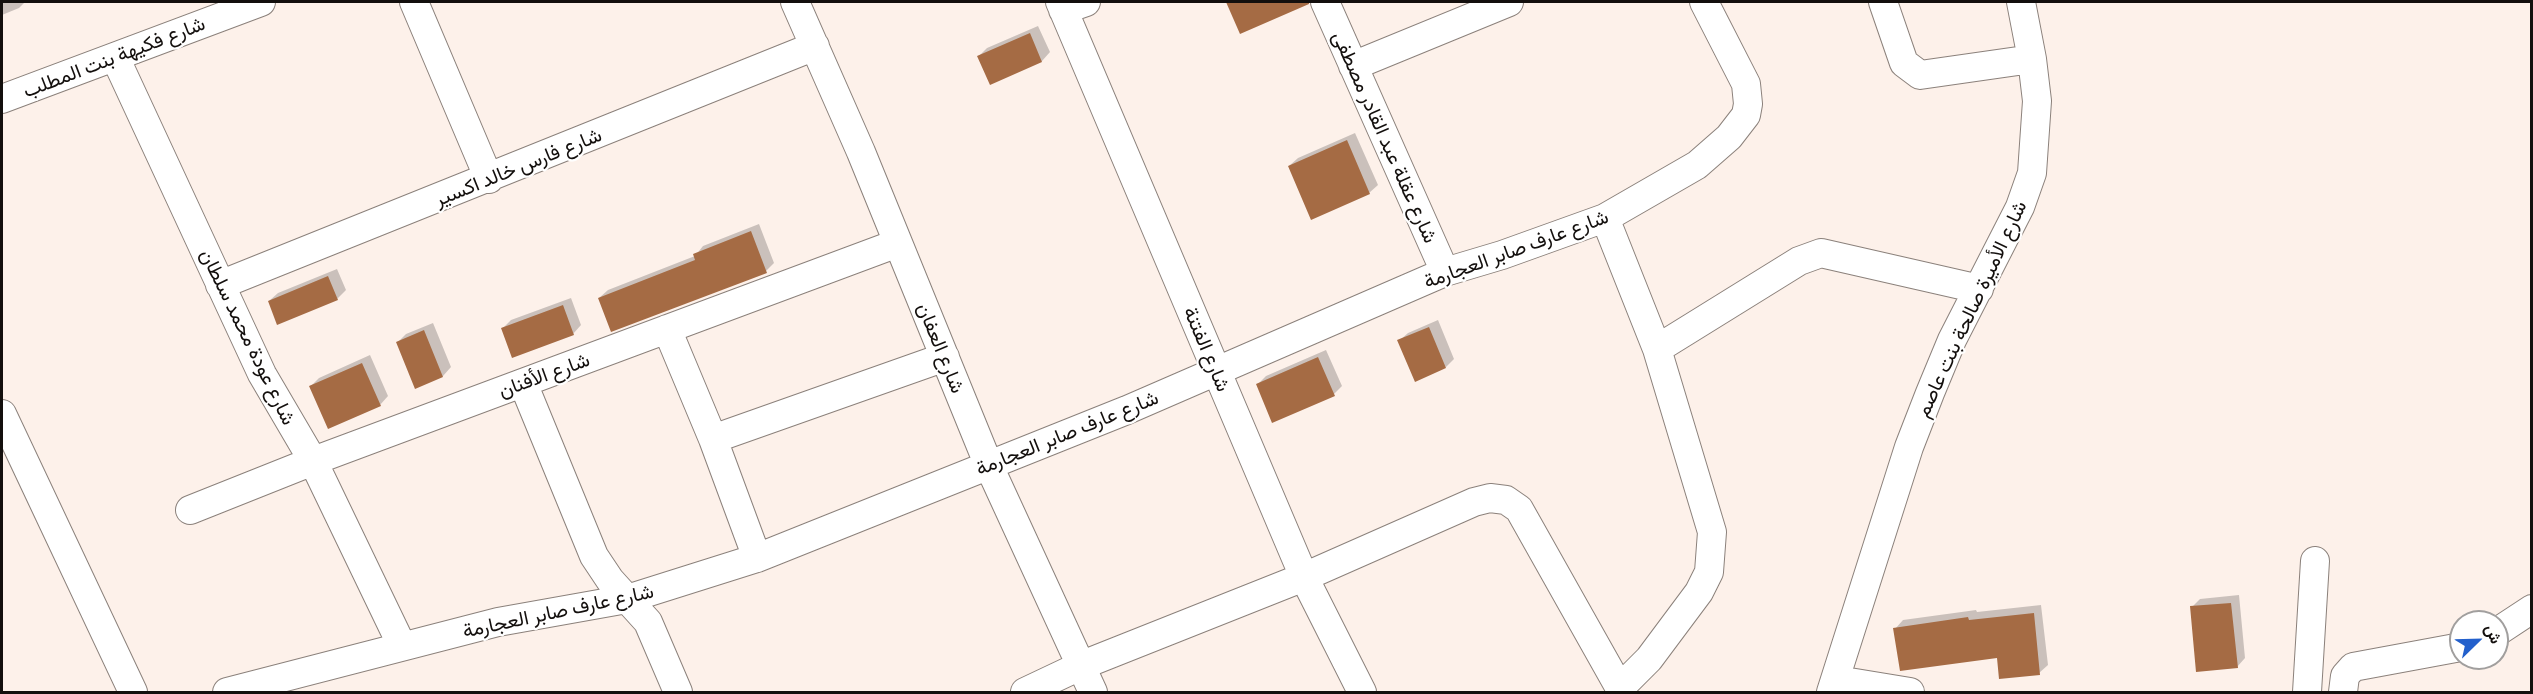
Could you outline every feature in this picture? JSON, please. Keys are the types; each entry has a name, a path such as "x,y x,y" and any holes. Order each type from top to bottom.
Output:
{"street":[{"name":"شارع فكيهة بنت المطلب","path":"2,99 261,2"},
{"path":"414,2 489,179"},
{"name":"شارع العفان","path":"795,2 898,243 989,466 1093,693"},
{"name":"شارع عقلة عبد القادر مصطفى","path":"1325,2 1445,272"},
{"path":"1353,66 1509,2"},
{"name":"شارع عارف صابر العجارمة","path":"227,693 498,622 627,599 757,558 989,466 1445,272 1605,219 1697,165 1729,137 1746,116 1748,104 1746,84 1704,2"},
{"path":"1883,2 1904,63 1911,71 1920,75 2032,59"},
{"name":"شارع الأميرة صالحة بنت عاصم","path":"1834,686 1909,447 1952,340 2020,207 2032,173 2037,101 2021,2"},
{"name":"شارع الفتنة","path":"1069,4 1217,370 1305,577 1362,693"},
{"name":"شارع فارس خالد اكسير","path":"220,285 489,179 815,46"},
{"name":"شارع عودة محمد سلطان","path":"115,57 262,374 314,461 402,646"},
{"path":"1025,693 1080,666 1305,577 1474,502 1490,498 1506,500 1519,509 1620,691 1649,659 1699,592 1709,572 1712,551 1706,510 1657,349 1605,219"},
{"name":"شارع الأفنان","path":"190,510 314,461 898,243"},
{"path":"1657,349 1799,261 1821,254 1979,289"},
{"path":"667,329 713,440 757,558"},
{"path":"713,440 945,357"},
{"path":"522,383 594,556 600,567 639,610 656,634 678,693"},
{"path":"2,414 132,693"},
{"path":"2307,693 2315,561"},
{"path":"2509,624 2532,609"},
{"path":"2343,693 2345,676 2353,667 2449,649"},
{"path":"1834,686 1910,693"}],"building":[{"path":"1226,2 1309,2 1309,4 1240,34"},
{"path":"1030,33 1042,62 990,85 977,56"},
{"path":"1347,140 1370,194 1311,220 1288,166"},
{"path":"751,231 767,273 611,332 598,298 695,260 693,254"},
{"path":"328,276 338,300 277,325 268,301"},
{"path":"563,305 574,335 512,358 501,328"},
{"path":"1429,327 1446,368 1415,382 1397,340"},
{"path":"424,330 443,377 415,389 396,342"},
{"path":"1318,357 1335,396 1272,423 1256,384"},
{"path":"362,363 381,406 328,429 309,386"},
{"path":"2231,603 2238,668 2196,672 2190,606"},
{"path":"2034,613 2040,675 1999,679 1997,658 1900,671 1893,628 1968,617 1969,620"}]}
